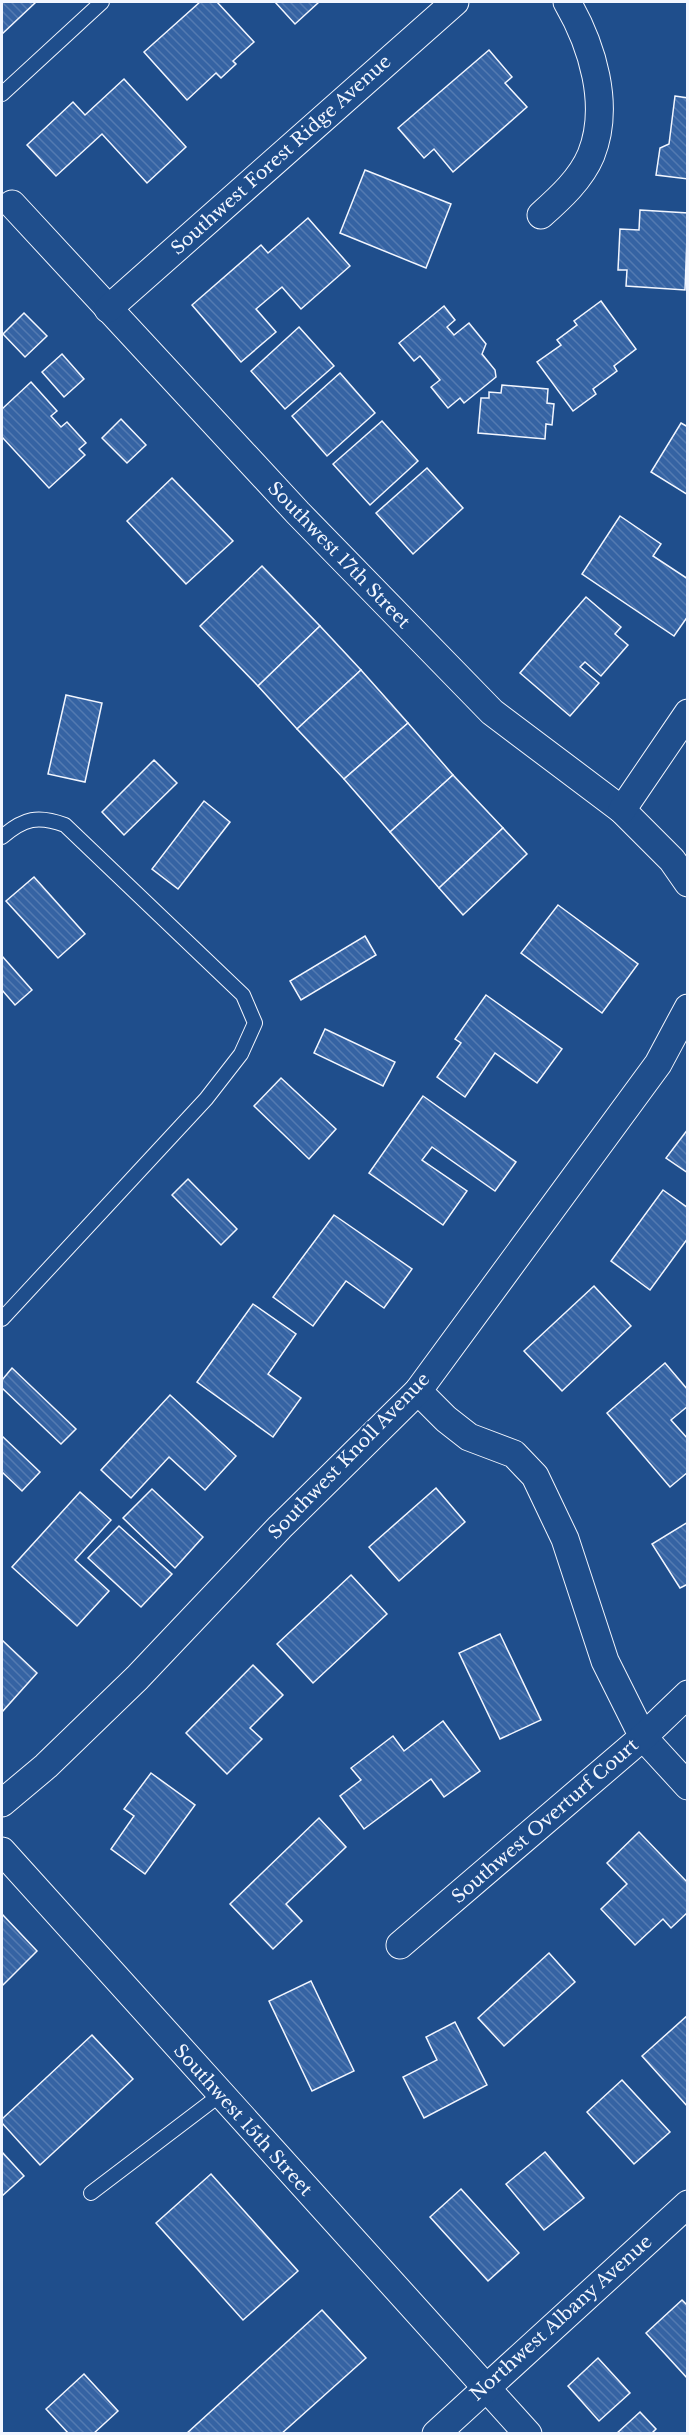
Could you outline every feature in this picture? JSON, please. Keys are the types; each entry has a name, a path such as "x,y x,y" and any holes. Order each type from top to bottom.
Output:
{"street":[{"name":"Southwest Forest Ridge Avenue","path":"108,309 454,2"},
{"path":"541,215 570,187 586,164 594,147 598,120 593,64 581,29 567,2"},
{"name":"Southwest 17th Street","path":"7,198 298,513 492,712 622,810 672,860 687,883"},
{"path":"622,810 687,713"},
{"name":"Southwest Knoll Avenue","path":"2,1803 46,1766 137,1678 280,1527 418,1391 658,1064 687,1008"},
{"path":"418,1391 446,1419 469,1437 514,1454 535,1476 565,1539 605,1661 643,1737 687,1786"},
{"name":"Southwest Overturf Court","path":"400,1945 643,1737 687,1694"},
{"name":"Southwest 15th Street","path":"2,1851 220,2095 528,2433"},
{"name":"Northwest Albany Avenue","path":"436,2433 687,2204"}],"lane":[{"path":"2,94 102,2"},
{"path":"2,837 15,825 43,817 65,825 243,995 255,1023 241,1053 206,1099 2,1318"},
{"path":"91,2193 220,2095"}],"building":[{"path":"2,2 36,2 2,34"},
{"path":"200,2 217,2 254,42 233,61 236,64 221,78 216,73 187,100 144,52"},
{"path":"275,2 319,2 295,24"},
{"path":"489,50 512,77 505,83 527,107 453,172 434,149 424,158 398,128"},
{"path":"124,79 186,147 147,183 102,134 56,176 27,145 73,102 85,115"},
{"path":"675,96 688,98 688,179 656,175 660,148 669,144"},
{"path":"365,170 451,204 426,268 340,233"},
{"path":"640,210 688,213 685,290 626,286 627,270 618,270 620,229 639,230"},
{"path":"308,218 350,266 301,309 282,287 256,309 276,332 241,362 192,305 261,245 268,253"},
{"path":"601,301 636,349 614,366 617,371 593,389 596,394 573,411 537,362 561,345 557,340 577,325 574,321"},
{"path":"444,306 455,320 447,327 454,335 469,323 486,344 482,354 495,370 496,377 464,403 460,398 448,408 431,387 440,380 420,356 414,361 399,343"},
{"path":"24,313 47,336 25,357 3,334"},
{"path":"299,327 334,366 285,409 251,371"},
{"path":"62,354 84,379 64,397 42,372"},
{"path":"340,373 375,413 327,456 292,416"},
{"path":"31,382 57,411 51,416 61,427 67,422 86,443 79,449 85,455 49,488 2,437 2,409"},
{"path":"502,385 548,389 547,403 554,404 552,425 546,424 545,439 478,433 481,398 489,398 489,392 501,393"},
{"path":"121,419 146,445 127,463 102,438"},
{"path":"382,421 418,461 370,505 333,464"},
{"path":"681,423 688,427 688,495 651,472"},
{"path":"427,468 463,508 413,554 376,513"},
{"path":"172,478 233,541 186,584 127,521"},
{"path":"620,516 661,544 653,556 688,579 688,616 674,636 582,574"},
{"path":"262,566 320,626 258,686 200,626"},
{"path":"586,597 621,627 615,634 628,645 601,676 585,662 580,667 599,683 570,716 520,673"},
{"path":"320,626 361,670 297,729 258,686"},
{"path":"361,670 408,723 344,779 297,729"},
{"path":"66,695 102,703 85,782 48,774"},
{"path":"408,723 453,775 390,832 344,779"},
{"path":"154,760 177,783 124,835 102,812"},
{"path":"453,775 503,828 439,888 390,832"},
{"path":"204,801 230,822 178,889 152,869"},
{"path":"503,828 527,854 463,915 439,888"},
{"path":"34,877 85,934 58,958 6,901"},
{"path":"558,905 638,964 602,1013 521,953"},
{"path":"365,936 376,955 301,1000 290,981"},
{"path":"2,956 32,990 15,1005 2,990"},
{"path":"486,995 562,1049 537,1083 495,1053 465,1097 437,1077 461,1043 455,1039"},
{"path":"325,1029 395,1062 383,1086 314,1053"},
{"path":"281,1078 336,1129 309,1159 254,1106"},
{"path":"423,1096 516,1162 495,1191 432,1147 422,1160 467,1191 443,1225 369,1173"},
{"path":"688,1129 688,1173 666,1158"},
{"path":"188,1179 237,1229 221,1245 172,1195"},
{"path":"663,1190 688,1208 688,1238 650,1290 611,1261"},
{"path":"334,1215 412,1269 384,1308 346,1281 313,1326 273,1297"},
{"path":"594,1286 631,1326 562,1391 524,1351"},
{"path":"253,1304 296,1334 268,1374 301,1398 273,1437 197,1382"},
{"path":"665,1363 688,1390 688,1406 671,1420 688,1439 688,1472 670,1487 607,1413"},
{"path":"12,1368 76,1429 61,1444 2,1388 2,1380"},
{"path":"170,1395 236,1456 205,1490 169,1457 131,1498 101,1470"},
{"path":"2,1436 40,1472 22,1491 2,1472"},
{"path":"436,1488 465,1522 399,1581 369,1547"},
{"path":"152,1489 203,1537 175,1568 123,1518"},
{"path":"80,1492 111,1520 75,1560 109,1591 77,1626 12,1567"},
{"path":"688,1522 688,1584 680,1588 652,1544"},
{"path":"119,1526 172,1574 141,1607 88,1558"},
{"path":"351,1575 387,1614 313,1683 277,1644"},
{"path":"500,1634 541,1720 500,1739 459,1653"},
{"path":"2,1640 37,1673 2,1712"},
{"path":"253,1665 283,1695 250,1728 262,1739 227,1774 186,1733"},
{"path":"443,1721 480,1771 444,1797 431,1779 364,1829 340,1796 361,1780 351,1768 393,1736 404,1751"},
{"path":"151,1773 195,1805 145,1874 111,1849 134,1816 124,1809"},
{"path":"319,1818 346,1847 286,1904 302,1921 273,1949 230,1904"},
{"path":"639,1832 688,1883 688,1912 671,1928 663,1919 635,1945 601,1909 627,1884 607,1863"},
{"path":"2,1914 37,1951 2,1986"},
{"path":"549,1953 575,1982 504,2046 478,2018"},
{"path":"311,1981 354,2071 312,2091 269,2001"},
{"path":"688,2015 688,2107 642,2056"},
{"path":"455,2022 487,2085 424,2118 403,2077 437,2060 426,2037"},
{"path":"92,2035 133,2079 40,2165 2,2123 2,2119"},
{"path":"622,2080 670,2132 634,2164 587,2112"},
{"path":"2,2152 24,2176 2,2196"},
{"path":"545,2152 584,2198 544,2230 506,2184"},
{"path":"211,2174 298,2271 243,2320 156,2223"},
{"path":"461,2189 519,2253 488,2281 430,2217"},
{"path":"682,2300 688,2306 688,2379 646,2333"},
{"path":"322,2310 366,2358 281,2434 186,2434"},
{"path":"598,2358 630,2393 599,2421 568,2386"},
{"path":"84,2374 118,2411 93,2434 69,2434 46,2409"},
{"path":"640,2412 656,2429 651,2434 616,2434"}]}
